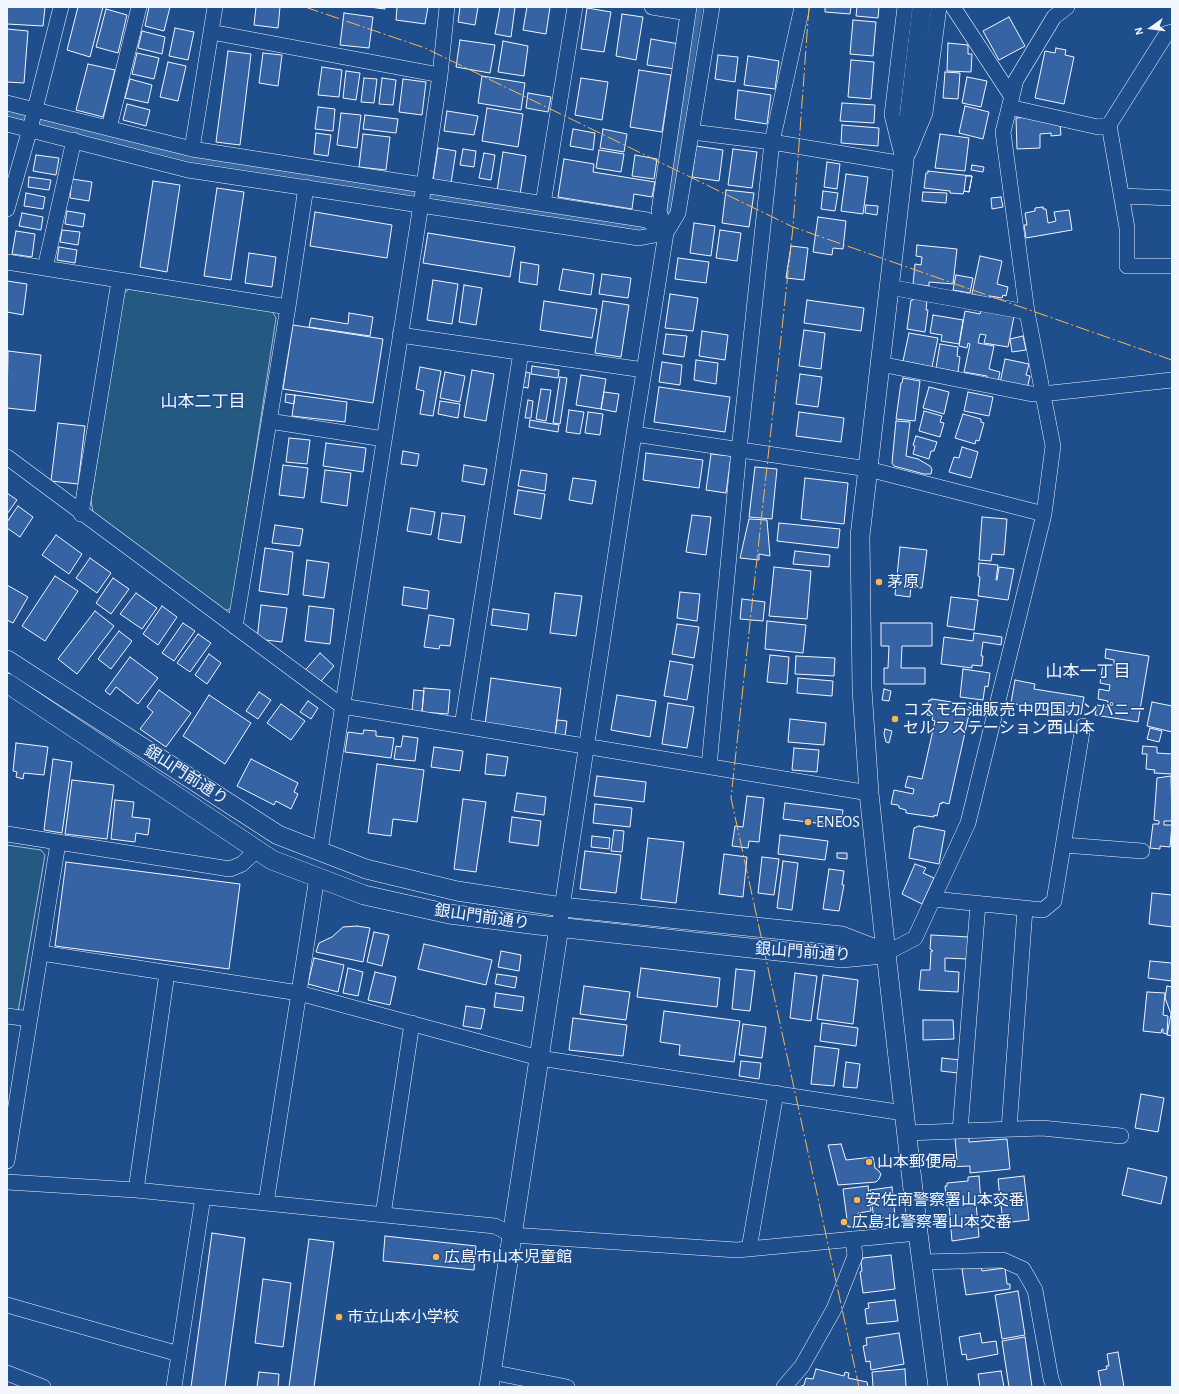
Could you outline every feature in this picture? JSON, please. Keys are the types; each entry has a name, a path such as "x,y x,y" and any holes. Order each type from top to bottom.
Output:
{"street":[{"path":"7,209 30,129 61,7"},
{"path":"109,128 138,7"},
{"path":"192,149 215,7"},
{"path":"320,851 424,185 440,75 447,7"},
{"path":"543,204 575,7"},
{"path":"652,7 688,10 658,211 666,233"},
{"path":"567,1387 490,1380 586,746 666,233 678,213 712,7"},
{"path":"709,766 739,450 772,142 802,7"},
{"path":"904,164 892,115 905,7"},
{"path":"922,7 860,536 862,689 869,792 906,1133 938,1387"},
{"path":"904,164 925,113 940,7"},
{"path":"953,7 1011,102 1098,127 1109,125"},
{"path":"886,953 915,938 968,823 1044,514 1053,446 1027,312 1003,132 1016,80 1054,17 1067,7"},
{"path":"211,32 440,75"},
{"path":"1172,32 1167,33 1109,125 1127,228 1127,266 1172,266"},
{"path":"7,103 192,149 647,220 666,233"},
{"path":"7,124 188,170 640,238 666,233"},
{"path":"692,132 772,142 904,164"},
{"path":"45,268 74,140"},
{"path":"235,627 288,307 306,187"},
{"path":"1122,196 1172,198"},
{"path":"7,262 288,307"},
{"path":"81,514 120,281"},
{"path":"890,287 1027,312"},
{"path":"400,335 644,370"},
{"path":"462,726 521,352"},
{"path":"880,364 1032,394 1172,380"},
{"path":"269,421 384,439"},
{"path":"634,434 868,469 1044,514"},
{"path":"7,458 342,706 869,792"},
{"name":"銀山門前通り","path":"7,660 278,835 366,868 457,891 562,907 842,936 886,953"},
{"name":"銀山門前通り","path":"7,683 272,860 364,895 449,914 559,927 842,958 886,953"},
{"path":"933,899 1044,910 1054,901 1083,726"},
{"path":"7,834 230,869 242,864 257,850"},
{"path":"7,1161 58,842"},
{"path":"1064,845 1142,851"},
{"path":"266,1203 317,877"},
{"path":"960,1131 978,904"},
{"path":"1009,1129 1026,909"},
{"path":"40,953 298,993 539,1058 904,1113"},
{"path":"136,1190 167,973"},
{"path":"7,1016 30,1019"},
{"path":"383,1215 412,1024"},
{"path":"749,1249 776,1094"},
{"path":"906,1133 1042,1128 1121,1136"},
{"path":"7,1182 136,1190 495,1226 512,1235 737,1250 918,1233"},
{"path":"174,1387 203,1197"},
{"path":"784,1387 802,1366 834,1309 855,1256 853,1239"},
{"path":"922,1262 1003,1260 1022,1269 1035,1290 1051,1379 1054,1387"},
{"path":"7,1305 179,1354"},
{"path":"7,1373 43,1387"}],"shaded area":[{"path":"129,289 272,311 276,318 232,608 224,611 93,512 91,500 122,295"},
{"path":"7,845 41,850 45,855 18,1012 7,1014"}],"building":[{"path":"7,7 45,7 43,26 7,24"},
{"path":"78,7 103,7 90,57 67,50"},
{"path":"149,7 170,7 164,31 145,26"},
{"path":"256,7 280,7 278,28 254,25"},
{"path":"369,7 385,7 385,9"},
{"path":"397,7 428,7 425,24 396,20"},
{"path":"460,7 478,7 475,25 458,22"},
{"path":"500,7 515,7 511,37 495,34"},
{"path":"527,7 550,7 546,34 523,30"},
{"path":"825,7 851,7 850,14 825,12"},
{"path":"857,7 879,7 878,18 856,16"},
{"path":"587,8 611,12 604,52 581,49"},
{"path":"106,9 127,15 118,53 96,47"},
{"path":"344,13 373,17 369,48 340,45"},
{"path":"622,14 643,17 636,60 616,56"},
{"path":"1009,17 1025,46 999,60 983,31"},
{"path":"853,20 876,22 873,56 850,54"},
{"path":"175,28 194,32 188,60 169,56"},
{"path":"7,29 28,31 24,83 7,82"},
{"path":"142,31 165,37 162,54 138,48"},
{"path":"651,39 679,44 675,69 647,65"},
{"path":"460,40 495,45 490,73 456,67"},
{"path":"503,41 528,46 524,76 498,72"},
{"path":"948,43 968,45 968,54 972,54 971,72 947,71"},
{"path":"1056,48 1066,50 1065,55 1074,57 1064,104 1035,98 1045,51 1055,53"},
{"path":"228,51 251,54 240,145 216,142"},
{"path":"137,53 159,58 154,79 132,74"},
{"path":"263,53 282,55 278,86 259,83"},
{"path":"718,55 738,57 735,82 715,79"},
{"path":"748,56 779,61 775,89 744,85"},
{"path":"851,60 874,62 871,99 848,97"},
{"path":"168,62 186,66 178,101 160,97"},
{"path":"88,64 115,70 103,117 76,110"},
{"path":"322,67 342,70 339,97 318,95"},
{"path":"639,70 671,75 662,132 630,127"},
{"path":"346,71 360,73 356,100 343,98"},
{"path":"945,72 960,73 958,99 943,98"},
{"path":"482,76 525,83 521,110 478,103"},
{"path":"967,77 987,81 981,107 962,103"},
{"path":"364,78 377,79 374,103 361,102"},
{"path":"382,78 396,80 393,105 379,104"},
{"path":"581,78 608,82 602,120 575,115"},
{"path":"130,79 152,85 148,103 125,98"},
{"path":"403,79 426,82 422,115 399,112"},
{"path":"738,90 771,95 767,124 735,119"},
{"path":"528,93 551,97 548,112 526,108"},
{"path":"842,103 875,105 874,123 840,121"},
{"path":"127,104 150,110 146,126 123,120"},
{"path":"965,106 989,112 983,139 959,133"},
{"path":"318,107 335,109 333,131 315,129"},
{"path":"487,108 523,114 518,147 482,141"},
{"path":"447,111 478,116 474,135 444,131"},
{"path":"341,113 361,115 357,148 337,145"},
{"path":"365,115 398,119 396,133 363,129"},
{"path":"1033,117 1060,123 1061,135 1051,136 1051,133 1040,134 1040,148 1017,149 1016,118"},
{"path":"842,125 879,128 878,146 841,143"},
{"path":"573,129 595,133 593,150 570,146"},
{"path":"603,129 627,134 624,152 600,148"},
{"path":"316,133 331,135 328,156 314,154"},
{"path":"363,134 390,137 386,170 359,167"},
{"path":"940,134 969,138 965,171 935,168"},
{"path":"696,146 723,150 719,181 692,177"},
{"path":"438,148 456,151 451,183 433,180"},
{"path":"463,149 476,151 474,167 460,165"},
{"path":"733,149 757,152 752,188 728,185"},
{"path":"599,150 624,154 621,172 596,168"},
{"path":"503,152 526,156 520,195 497,191"},
{"path":"484,153 495,155 491,180 479,178"},
{"path":"36,155 59,158 56,175 33,171"},
{"path":"635,155 657,159 654,179 632,176"},
{"path":"564,159 594,164 593,172 655,182 652,197 634,194 632,209 558,197"},
{"path":"827,162 840,164 837,189 824,187"},
{"path":"972,165 984,167 983,172 971,170"},
{"path":"928,171 972,176 969,192 964,191 963,194 950,193 950,191 924,188 926,173 928,173"},
{"path":"846,174 868,177 863,214 841,211"},
{"path":"966,176 972,176 969,192 964,191"},
{"path":"29,177 51,180 49,190 28,187"},
{"path":"72,179 92,182 89,201 70,198"},
{"path":"153,181 180,185 167,272 140,267"},
{"path":"217,188 244,192 231,280 204,276"},
{"path":"726,190 754,193 749,227 722,223"},
{"path":"823,191 838,193 835,211 821,209"},
{"path":"923,192 947,193 946,203 922,201"},
{"path":"26,193 45,197 43,209 24,206"},
{"path":"1001,197 1003,207 992,209 991,198"},
{"path":"866,205 878,206 877,215 865,213"},
{"path":"1043,207 1043,209 1046,209 1048,223 1056,221 1054,212 1069,210 1072,230 1026,238 1024,225 1027,225 1025,213 1035,211 1035,208"},
{"path":"67,211 85,214 83,227 65,224"},
{"path":"315,212 392,225 387,258 310,246"},
{"path":"22,213 43,217 41,230 19,226"},
{"path":"818,217 846,221 843,249 833,248 832,255 813,252"},
{"path":"694,223 715,226 711,256 690,253"},
{"path":"62,230 80,232 78,245 60,242"},
{"path":"720,230 741,233 737,261 716,258"},
{"path":"16,231 35,234 32,257 12,254"},
{"path":"428,233 515,247 510,277 423,263"},
{"path":"917,245 957,249 953,284 929,282 929,286 913,284 915,264 921,265 922,257 916,256"},
{"path":"791,246 808,248 804,280 786,278"},
{"path":"59,247 77,250 75,263 57,260"},
{"path":"249,253 276,257 272,287 245,283"},
{"path":"980,256 1002,261 997,284 1008,287 1006,296 1003,295 1002,298 990,296 989,298 972,294"},
{"path":"678,258 709,262 706,283 675,279"},
{"path":"521,262 539,265 537,285 519,282"},
{"path":"563,269 594,274 591,295 559,290"},
{"path":"602,274 631,278 628,298 599,294"},
{"path":"956,275 973,278 970,293 953,290"},
{"path":"433,280 458,284 452,324 427,320"},
{"path":"7,281 27,284 23,315 7,312"},
{"path":"464,285 482,288 476,325 459,322"},
{"path":"670,294 698,298 693,331 665,328"},
{"path":"913,298 927,300 926,310 928,310 925,332 907,329 911,300 913,300"},
{"path":"807,300 864,308 861,331 804,323"},
{"path":"544,301 597,309 592,338 540,330"},
{"path":"603,301 629,305 621,357 595,353"},
{"path":"981,310 1014,316 1008,347 984,343 986,335 980,334 978,343 994,346 989,369 1000,372 998,382 987,380 987,376 964,372 970,344 968,343 967,348 959,346 965,311 980,314"},
{"path":"349,313 373,317 370,336 309,327 311,318 348,324"},
{"path":"933,315 963,320 959,344 941,341 942,335 930,333"},
{"path":"293,325 383,339 373,403 283,389"},
{"path":"804,330 825,333 821,369 799,366"},
{"path":"702,331 728,335 725,360 699,356"},
{"path":"909,333 938,338 932,367 903,361"},
{"path":"666,334 687,336 684,357 663,354"},
{"path":"1023,336 1026,350 1012,352 1010,339"},
{"path":"940,344 958,347 957,356 960,357 958,372 936,368"},
{"path":"8,351 41,355 35,411 7,408"},
{"path":"1005,359 1029,364 1026,375 1030,376 1027,389 1000,383"},
{"path":"696,360 718,363 716,384 694,380"},
{"path":"662,362 682,365 680,385 659,382"},
{"path":"532,366 559,370 558,378 531,374"},
{"path":"420,367 441,371 433,416 420,414 424,391 416,389"},
{"path":"472,370 494,374 486,421 464,417"},
{"path":"445,372 465,376 460,402 440,398"},
{"path":"526,372 530,373 528,388 523,387"},
{"path":"800,374 822,377 818,407 796,404"},
{"path":"581,375 606,379 601,409 576,405"},
{"path":"560,377 567,378 560,424 553,423"},
{"path":"903,378 920,381 915,421 896,419"},
{"path":"659,387 730,397 725,432 654,422"},
{"path":"929,387 949,392 944,414 923,408"},
{"path":"541,389 551,390 546,421 536,419"},
{"path":"604,392 619,394 616,412 601,409"},
{"path":"968,392 993,397 989,416 964,411"},
{"path":"286,394 295,395 294,404 285,402"},
{"path":"295,395 347,402 345,422 292,416"},
{"path":"528,400 533,401 531,418 525,418"},
{"path":"440,401 460,404 458,418 438,414"},
{"path":"569,410 584,412 580,434 566,432"},
{"path":"924,411 942,416 940,422 944,423 940,437 919,431"},
{"path":"588,412 603,414 600,435 585,433"},
{"path":"799,412 844,418 841,442 796,436"},
{"path":"963,414 981,419 981,422 984,423 979,441 976,440 975,444 955,438"},
{"path":"530,420 559,425 558,432 529,427"},
{"path":"896,421 910,422 906,456 918,459 930,466 932,469 931,474 924,474 894,466 892,463"},
{"path":"58,423 85,426 78,484 51,481"},
{"path":"916,436 937,442 934,451 931,451 929,459 913,454 915,446 913,445"},
{"path":"289,438 310,440 307,464 286,462"},
{"path":"326,443 366,448 363,472 323,466"},
{"path":"962,447 978,452 971,478 949,472 954,457 959,458"},
{"path":"403,451 419,454 417,466 401,464"},
{"path":"646,453 703,460 699,488 643,480"},
{"path":"711,454 731,456 726,493 706,490"},
{"path":"283,465 308,468 304,498 279,495"},
{"path":"464,465 487,469 484,485 462,481"},
{"path":"755,467 777,469 772,519 749,517"},
{"path":"325,470 351,473 347,506 321,502"},
{"path":"521,470 547,474 545,491 518,486"},
{"path":"573,478 596,481 592,504 569,500"},
{"path":"805,478 848,483 844,524 801,519"},
{"path":"518,490 545,494 541,519 514,514"},
{"path":"7,493 17,500 7,514"},
{"path":"18,506 33,517 20,537 7,528 7,522"},
{"path":"411,508 435,512 431,535 407,531"},
{"path":"442,513 465,516 461,543 438,539"},
{"path":"692,515 711,517 706,555 686,552"},
{"path":"982,517 1007,519 1004,555 992,554 991,561 979,560"},
{"path":"749,519 767,520 770,556 759,554 759,560 740,558"},
{"path":"779,523 840,529 838,548 777,541"},
{"path":"275,525 303,529 300,546 272,543"},
{"path":"56,535 82,554 69,574 42,555"},
{"path":"900,547 927,550 922,588 911,587 910,597 895,595"},
{"path":"265,548 293,552 288,595 259,591"},
{"path":"795,551 830,555 829,567 793,564"},
{"path":"90,558 111,573 97,593 76,578"},
{"path":"307,560 329,563 324,598 303,595"},
{"path":"979,563 998,565 996,580 999,567 1014,569 1008,600 978,596 980,577 978,576"},
{"path":"774,567 811,571 807,619 769,616"},
{"path":"55,576 78,591 45,641 22,626"},
{"path":"113,578 129,589 111,614 96,603"},
{"path":"7,585 28,597 13,623 7,620"},
{"path":"404,587 429,591 427,609 402,605"},
{"path":"680,592 700,594 697,621 677,618"},
{"path":"136,593 157,608 142,629 120,614"},
{"path":"555,593 582,596 576,636 550,633"},
{"path":"951,597 978,600 974,630 947,626"},
{"path":"742,599 765,602 763,621 740,619"},
{"path":"261,605 287,608 282,642 257,639"},
{"path":"162,606 177,617 158,645 143,634"},
{"path":"309,606 334,609 330,644 305,641"},
{"path":"493,609 529,614 527,630 491,625"},
{"path":"95,611 114,626 77,674 58,659"},
{"path":"429,615 454,619 450,646 440,645 439,649 424,647"},
{"path":"767,621 806,625 803,653 765,649"},
{"path":"183,623 195,631 174,661 162,653"},
{"path":"881,623 932,623 932,646 902,646 901,668 925,668 925,684 884,684 884,668 888,668 889,646 881,646"},
{"path":"677,624 699,627 694,658 672,654"},
{"path":"119,631 132,641 111,669 98,659"},
{"path":"974,633 1002,637 1001,645 983,642 981,656 983,656 982,666 972,665 972,668 941,664 944,637 973,641"},
{"path":"198,634 211,643 190,672 177,663"},
{"path":"1106,649 1149,656 1138,722 1095,715 1097,705 1107,707 1108,701 1098,699 1099,689 1109,691 1110,685 1100,683 1103,664 1114,666 1114,660 1105,658"},
{"path":"320,653 334,666 316,687 302,674"},
{"path":"209,654 221,663 207,684 195,675"},
{"path":"770,655 789,657 787,684 767,682"},
{"path":"796,656 835,658 834,676 795,674"},
{"path":"130,657 158,678 138,704 116,687 110,695 105,691"},
{"path":"670,661 693,665 687,700 664,696"},
{"path":"963,669 990,673 988,687 985,686 983,700 960,697"},
{"path":"491,678 561,688 555,735 485,725"},
{"path":"798,678 833,681 832,696 797,693"},
{"path":"1015,680 1035,684 1034,689 1084,697 1081,714 1061,711 1060,713 1011,703"},
{"path":"424,688 450,690 448,714 422,712"},
{"path":"884,689 891,691 889,701 882,700"},
{"path":"159,690 191,713 166,747 140,729 153,712 147,707"},
{"path":"414,690 424,691 422,712 412,711"},
{"path":"259,692 271,700 258,719 246,711"},
{"path":"209,695 251,723 225,764 183,736"},
{"path":"617,695 656,701 650,737 611,730"},
{"path":"932,699 958,703 957,706 970,710 949,804 942,802 942,804 940,803 937,816 934,815 934,817 906,813 906,810 899,808 898,805 891,804 894,790 913,794 914,789 905,787 908,776 922,779 935,721 932,720 933,716 927,715 928,713 926,713 929,700"},
{"path":"308,701 318,708 311,719 300,712"},
{"path":"1152,702 1172,706 1172,732 1147,726"},
{"path":"668,703 694,707 687,748 662,744"},
{"path":"281,704 305,721 291,740 267,723"},
{"path":"790,719 826,723 824,745 788,742"},
{"path":"557,720 567,721 565,736 555,735"},
{"path":"1150,728 1162,731 1159,742 1147,739"},
{"path":"885,729 892,731 889,743 886,742 884,734"},
{"path":"364,730 376,731 376,736 394,738 391,758 345,752 348,732 363,734"},
{"path":"403,736 418,738 415,761 394,759 396,746 401,747"},
{"path":"16,743 48,747 44,775 24,773 23,779 16,777 17,772 13,771"},
{"path":"1143,746 1157,747 1157,753 1172,754 1172,774 1154,773 1155,770 1146,769 1147,754 1142,754"},
{"path":"434,747 463,751 460,771 431,767"},
{"path":"794,748 819,750 817,772 792,770"},
{"path":"487,754 508,757 505,776 485,774"},
{"path":"53,759 72,762 62,833 44,830"},
{"path":"251,759 298,783 294,792 298,794 291,809 276,801 274,805 237,786"},
{"path":"377,764 424,770 417,822 393,819 391,836 368,833"},
{"path":"597,776 646,782 644,802 594,796"},
{"path":"1171,776 1172,821 1164,821 1164,825 1172,825 1170,847 1160,846 1160,849 1150,848 1153,824 1159,824 1159,821 1154,820 1157,778"},
{"path":"72,780 114,785 107,839 65,834"},
{"path":"517,793 546,797 544,815 514,811"},
{"path":"747,796 764,798 759,842 749,841 748,848 732,846 735,826 743,827"},
{"path":"463,799 486,802 476,872 454,869"},
{"path":"115,800 134,802 132,817 150,819 148,835 136,833 135,842 111,839"},
{"path":"785,803 843,810 841,826 783,819"},
{"path":"595,804 632,808 630,827 593,823"},
{"path":"512,817 541,821 538,846 509,842"},
{"path":"919,826 945,831 939,864 909,858 914,828"},
{"path":"614,830 624,831 622,852 611,851"},
{"path":"780,835 828,841 825,860 778,854"},
{"path":"592,836 610,838 609,849 591,847"},
{"path":"648,838 684,842 676,903 641,899"},
{"path":"585,851 621,855 616,893 580,889"},
{"path":"837,853 847,853 847,859 837,858"},
{"path":"724,854 747,857 743,897 719,894"},
{"path":"762,857 779,859 774,895 758,893"},
{"path":"783,861 798,863 792,910 777,908"},
{"path":"66,862 240,884 229,969 55,946"},
{"path":"915,864 926,868 923,873 934,878 922,904 902,894"},
{"path":"829,869 844,871 842,885 844,885 839,911 823,909"},
{"path":"1152,893 1172,895 1172,927 1149,924"},
{"path":"357,926 370,928 363,962 316,952 319,943 332,937 343,927"},
{"path":"374,932 389,935 382,966 367,962"},
{"path":"931,935 969,937 968,959 945,958 945,971 959,972 958,992 919,990 921,970 930,970 931,951 933,951 930,949"},
{"path":"424,944 492,960 486,985 418,969"},
{"path":"501,951 521,955 519,971 498,967"},
{"path":"314,958 344,965 338,992 308,984"},
{"path":"1150,961 1172,963 1172,981 1148,978"},
{"path":"348,968 363,972 358,996 343,993"},
{"path":"641,968 720,978 717,1007 637,997"},
{"path":"736,969 755,971 750,1011 732,1009"},
{"path":"375,972 396,977 390,1005 368,1000"},
{"path":"795,973 817,976 811,1021 790,1018"},
{"path":"497,974 517,977 515,988 495,984"},
{"path":"823,975 858,980 853,1024 817,1019"},
{"path":"584,986 630,992 626,1020 580,1014"},
{"path":"1167,986 1172,987 1172,1036 1167,1035 1171,1014 1165,998"},
{"path":"1147,992 1165,993 1163,1015 1168,1016 1167,1034 1163,1033 1163,1029 1161,1033 1143,1031"},
{"path":"496,993 524,997 522,1011 494,1007"},
{"path":"466,1006 485,1009 481,1029 463,1026"},
{"path":"664,1011 740,1021 734,1062 679,1055 680,1045 660,1042"},
{"path":"573,1018 627,1025 623,1056 569,1050"},
{"path":"923,1020 953,1020 954,1039 923,1040"},
{"path":"822,1023 858,1028 856,1046 820,1041"},
{"path":"743,1024 766,1027 762,1058 739,1055"},
{"path":"815,1046 839,1049 834,1086 811,1084"},
{"path":"942,1058 960,1060 958,1073 941,1071"},
{"path":"741,1061 761,1063 759,1079 739,1076"},
{"path":"846,1062 860,1064 857,1088 843,1087"},
{"path":"1141,1094 1164,1098 1158,1132 1135,1128"},
{"path":"969,1137 969,1142 1007,1139 1010,1169 970,1173 970,1166 947,1167 947,1161 957,1160 955,1138"},
{"name":"山本郵便局","path":"841,1144 846,1160 873,1157 875,1168 881,1174 876,1182 838,1185 828,1145"},
{"path":"1128,1168 1167,1177 1161,1204 1122,1195"},
{"path":"979,1176 981,1202 976,1203 979,1237 952,1241 949,1206 947,1206 945,1186 947,1186 947,1183 968,1181 968,1177"},
{"path":"1024,1176 1029,1220 1003,1223 1001,1205 996,1206 995,1199 1000,1198 998,1179"},
{"name":"安佐南警察署山本交番","path":"868,1186 871,1211 858,1213 860,1226 848,1227 843,1189"},
{"path":"892,1187 895,1216 874,1219 870,1190"},
{"path":"212,1233 245,1238 225,1387 191,1387"},
{"path":"385,1236 476,1246 474,1270 383,1261"},
{"path":"309,1239 334,1242 314,1387 289,1387"},
{"path":"891,1255 895,1289 863,1293 860,1272 862,1271 861,1262 863,1258"},
{"path":"981,1266 982,1271 1005,1268 1007,1284 1010,1284 1010,1289 966,1295 962,1269"},
{"path":"263,1279 291,1283 283,1347 255,1343"},
{"path":"1018,1291 1025,1335 1002,1339 995,1295"},
{"path":"895,1300 898,1321 867,1324 865,1309 869,1308 868,1303"},
{"path":"899,1333 904,1364 871,1370 870,1361 866,1362 863,1346 867,1345 866,1338"},
{"path":"980,1333 982,1343 996,1341 998,1354 967,1360 966,1354 962,1355 959,1337"},
{"path":"1025,1337 1032,1387 1009,1387 1002,1341"},
{"path":"1118,1352 1124,1387 1101,1387 1098,1371 1107,1369 1106,1366 1109,1366 1107,1354"},
{"path":"816,1369 844,1376 845,1372 849,1373 848,1378 867,1382 868,1387 799,1387 804,1385 806,1378 813,1379"},
{"path":"905,1369 906,1387 873,1387 872,1372"},
{"path":"1001,1371 1004,1387 980,1387 978,1374"},
{"path":"259,1372 279,1374 278,1387 257,1387"}],"waterway":[{"path":"663,217 668,214 700,7"},
{"path":"7,113 190,159 638,227 648,228 650,226"}],"power":[{"path":"305,7 425,48 793,227 1172,360"},
{"path":"809,7 793,227 731,798 859,1387"}],"place":[{"name":"茅原","path":"879,582"},
{"name":"コスモ石油販売 中四国カンパニー セルフステーション西山本","path":"895,719"},
{"name":"ENEOS","path":"808,822"},
{"name":"山本郵便局","path":"869,1162"},
{"name":"安佐南警察署山本交番","path":"857,1200"},
{"name":"広島北警察署山本交番","path":"844,1222"},
{"name":"広島市山本児童館","path":"436,1257"},
{"name":"市立山本小学校","path":"339,1317"}],"district":[{"name":"山本二丁目","path":"203,402"},
{"name":"山本一丁目","path":"1088,672"}]}
